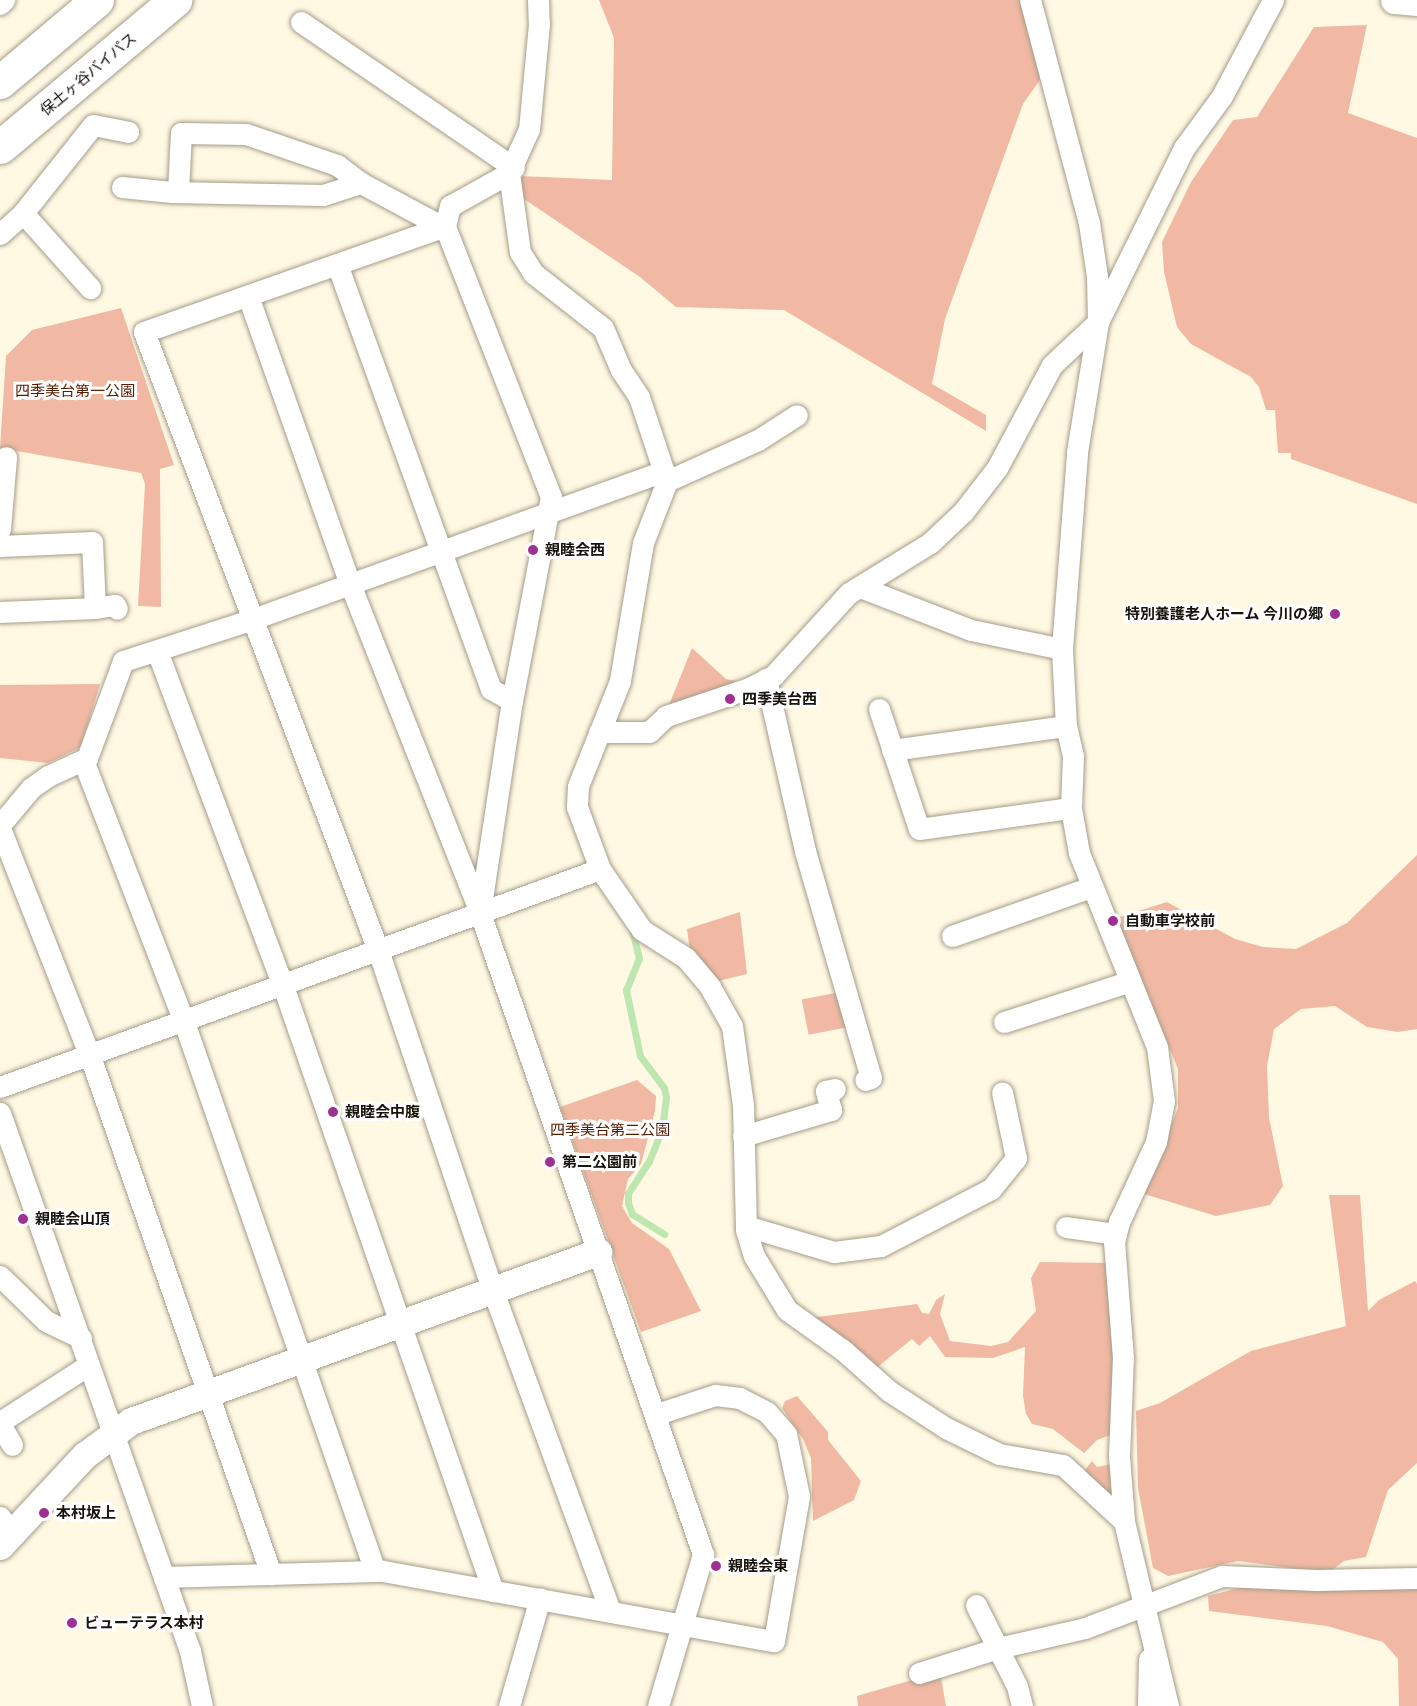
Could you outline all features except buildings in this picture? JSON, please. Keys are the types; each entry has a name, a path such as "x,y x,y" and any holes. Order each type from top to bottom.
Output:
{"highway":[{"path":"0,82 97,0"},
{"name":"保土ヶ谷バイパス","path":"0,147 175,0"}],"street":[{"path":"0,4 4,0"},
{"path":"538,0 539,24 529,129 511,171 520,252 533,273 603,328 621,370 639,397 665,476 643,543 620,681 578,786 577,807 600,869 642,930 686,958 710,987 732,1026 742,1095 746,1226 754,1257 787,1310 844,1351 889,1391 946,1428 999,1454 1051,1460 1063,1465 1124,1521"},
{"path":"1030,0 1089,223 1097,276 1098,322 1077,452 1062,649 1066,726 1073,756 1071,808 1078,853 1128,982 1157,1047 1164,1101 1156,1142 1116,1234 1123,1358 1119,1456 1124,1521 1142,1607 1168,1706"},
{"path":"599,732 649,732 666,716 766,679 823,617 860,586 930,543 963,512 997,468 1052,365 1098,322 1178,158 1240,67 1273,0"},
{"path":"1394,0 1417,2"},
{"path":"302,22 511,171"},
{"path":"0,234 23,213 93,125 128,132"},
{"path":"178,192 175,137 181,133 209,131 246,134 338,165 361,183 444,227"},
{"path":"480,913 512,701 549,513 550,497 444,227 450,206 511,171"},
{"path":"123,187 178,192 323,195 361,183"},
{"path":"23,213 90,288"},
{"path":"444,227 144,332 250,620 378,950 493,1291 610,1611"},
{"path":"337,264 491,689 512,701"},
{"path":"248,296 350,584 480,913 657,1414 703,1554 658,1706"},
{"path":"271,1574 90,1056 0,827 31,788 48,776 87,758 123,661 133,653 157,651 549,513 665,476 758,440 797,415"},
{"path":"0,530 6,458"},
{"path":"0,546 92,542 95,608"},
{"path":"860,586 971,630 1062,649"},
{"path":"0,612 115,605 117,609"},
{"path":"157,651 282,984 398,1325 493,1591"},
{"path":"766,679 805,851 871,1078 865,1080"},
{"path":"879,709 919,829 1071,808"},
{"path":"892,750 1066,726"},
{"path":"82,760 184,1022 375,1571"},
{"path":"0,1087 600,869"},
{"path":"952,936 1091,887"},
{"path":"1004,1022 1128,982"},
{"path":"742,1136 831,1110 826,1091 835,1089"},
{"path":"746,1226 834,1252 881,1246 981,1195 991,1189 1016,1158 1002,1092"},
{"path":"0,1113 81,1338 87,1366 190,1651 202,1706"},
{"path":"1065,1227 1116,1234"},
{"path":"4,1532 85,1455 111,1433 131,1421 598,1252"},
{"path":"4,1284 46,1321 81,1338"},
{"path":"12,1445 0,1423 87,1366"},
{"path":"164,1577 375,1571 540,1598 774,1641 800,1496 786,1434 766,1412 740,1398 715,1395 657,1414"},
{"path":"919,1673 998,1648 1086,1628 1222,1576 1317,1580 1417,1578"},
{"path":"510,1706 540,1598"},
{"path":"976,1605 998,1648 1022,1706"},
{"path":"1148,1706 1149,1634"}],"green space":[{"path":"599,0 1024,0 1046,71 1023,104 945,319 932,384 986,415 986,431 784,310 676,307 640,277 521,197 515,180 520,176 612,180 614,38"},
{"path":"1367,25 1348,113 1417,138 1417,504 1291,459 1291,453 1278,453 1275,410 1266,410 1259,387 1251,377 1191,344 1177,327 1164,272 1162,242 1191,182 1233,120 1257,117 1314,27"},
{"name":"四季美台第一公園","path":"121,308 174,465 160,469 161,607 138,606 145,484 141,473 0,448 6,356 32,330"},
{"path":"692,648 726,679 740,682 667,710"},
{"path":"100,684 81,747 48,763 0,758 0,685"},
{"path":"1417,855 1417,1029 1398,1032 1367,1027 1335,1006 1301,1009 1274,1029 1267,1066 1269,1118 1283,1186 1270,1205 1216,1216 1144,1194 1178,1108 1178,1069 1116,918 1167,902 1235,939 1263,947 1296,949 1347,923"},
{"path":"740,912 747,974 714,982 690,952 687,929"},
{"path":"840,992 847,1027 809,1035 802,999"},
{"name":"四季美台第二公園","path":"637,1080 656,1096 655,1111 641,1164 628,1179 622,1206 632,1223 669,1249 701,1311 641,1332 560,1107"},
{"path":"1329,1195 1360,1195 1368,1311 1379,1300 1415,1281 1417,1284 1417,1463 1388,1490 1366,1557 1344,1561 1328,1573 1238,1561 1168,1576 1153,1568 1138,1488 1136,1411 1160,1403 1251,1351 1346,1326"},
{"path":"1040,1262 1109,1263 1115,1342 1113,1434 1097,1440 1084,1453 1053,1429 1032,1424 1026,1414 1023,1396 1025,1347 993,1358 945,1357 930,1336 919,1346 912,1339 874,1370 810,1318 917,1304 922,1313 929,1314 936,1300 945,1294 940,1314 950,1341 991,1346 1008,1342 1036,1311 1031,1278"},
{"path":"797,1396 828,1432 828,1440 861,1481 854,1500 813,1521 811,1458 803,1439 782,1408 785,1401"},
{"path":"1092,1461 1097,1467 1112,1464 1117,1500 1109,1500 1085,1470"},
{"path":"1417,1584 1417,1706 1399,1706 1398,1659 1383,1642 1327,1626 1209,1611 1208,1596 1247,1586 1368,1590"},
{"path":"940,1672 946,1706 858,1706 857,1696"}],"waterway":[{"path":"632,930 639,958 626,990 640,1056 664,1088 666,1097 662,1129 649,1161 628,1193 628,1203 632,1214 664,1234"}],"place":[{"name":"親睦会西","path":"533,550"},
{"name":"特別養護老人ホーム 今川の郷","path":"1335,614"},
{"name":"四季美台西","path":"730,699"},
{"name":"自動車学校前","path":"1113,921"},
{"name":"親睦会中腹","path":"333,1112"},
{"name":"第二公園前","path":"550,1162"},
{"name":"親睦会山頂","path":"23,1219"},
{"name":"本村坂上","path":"44,1513"},
{"name":"親睦会東","path":"716,1566"},
{"name":"ビューテラス本村","path":"72,1623"}]}
